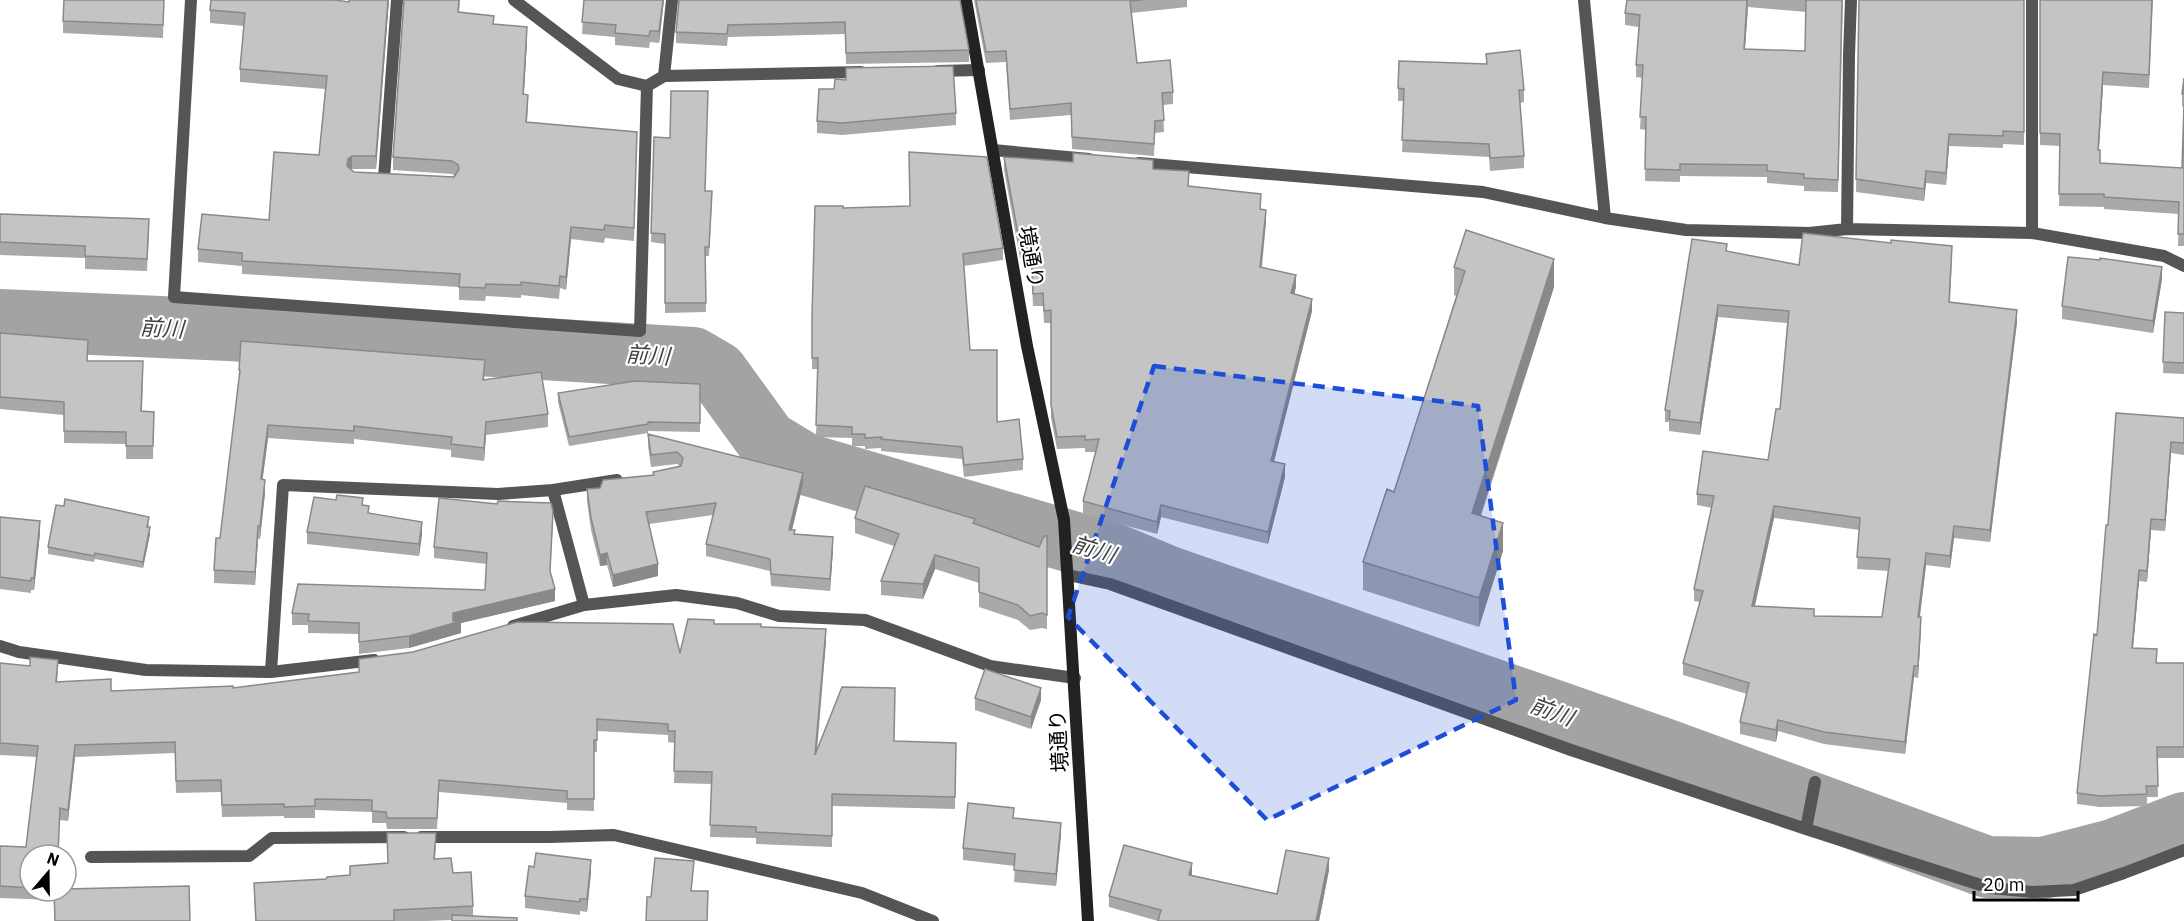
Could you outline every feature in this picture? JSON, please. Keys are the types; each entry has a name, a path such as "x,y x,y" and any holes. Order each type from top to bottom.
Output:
{"street":[{"path":"191,0 174,297 640,331 647,86"},
{"path":"385,178 397,0"},
{"path":"514,0 618,79 647,86 664,76 874,72"},
{"path":"664,76 672,0"},
{"name":"境通り","path":"966,0 1036,389 1064,520 1088,921"},
{"path":"1584,0 1605,218"},
{"path":"1847,229 1851,0"},
{"path":"2032,0 2032,233"},
{"path":"920,71 979,70"},
{"path":"993,150 1096,159"},
{"path":"1130,162 1483,192 1605,218 1686,230 1809,233 1847,229 2032,233 2164,256 2184,266"},
{"path":"271,672 283,485 498,494 553,490 631,478"},
{"path":"553,490 584,605"},
{"path":"1068,575 1110,584 1560,746 1990,888 2033,892 2074,890 2184,850"},
{"path":"498,630 584,605 676,595 737,603 779,616 865,620 990,666 1075,678"},
{"path":"0,646 19,652 146,670 271,672 389,658"},
{"path":"1805,828 1815,783"},
{"path":"91,857 249,856 272,838 614,835 862,893 933,921"}],"highlighted area":[{"path":"1154,366 1478,406 1516,700 1267,820 1068,617"}],"building":[{"path":"64,0 164,0 163,25 63,21"},
{"path":"211,0 349,2 349,0 388,0 376,156 352,156 348,159 347,166 354,172 454,177 459,169 458,165 452,161 393,157 404,0 459,0 458,12 494,16 493,24 527,27 523,94 528,95 526,122 637,132 634,228 605,225 604,230 571,227 566,277 560,276 559,286 521,282 521,285 486,284 485,288 459,287 460,274 242,261 242,253 198,249 202,214 269,220 274,152 319,155 327,76 240,69 245,13 210,10"},
{"path":"584,0 663,0 659,31 650,31 649,36 615,33 616,25 582,22"},
{"path":"679,0 960,0 969,50 846,53 845,22 728,25 727,34 676,32"},
{"path":"976,0 1142,0 1130,1 1137,63 1170,60 1173,92 1162,93 1164,120 1155,121 1154,144 1072,137 1071,103 1010,109 1006,51 986,52"},
{"path":"1627,0 1747,0 1744,49 1805,51 1806,0 1842,0 1838,180 1804,178 1804,174 1767,171 1767,165 1680,164 1680,170 1645,169 1646,117 1640,117 1643,65 1636,65 1640,15 1625,13"},
{"path":"1859,0 2024,0 2024,132 2003,131 2003,136 1949,134 1946,173 1926,171 1924,189 1856,179"},
{"path":"2040,0 2152,0 2149,75 2103,72 2098,150 2100,150 2100,163 2182,168 2184,103 2184,234 2178,234 2179,202 2104,197 2104,194 2059,194 2060,134 2040,133"},
{"path":"1520,50 1524,90 1519,90 1524,156 1490,158 1489,144 1402,140 1404,89 1398,88 1399,61 1487,64 1486,54"},
{"path":"953,66 956,113 842,123 817,121 819,89 834,89 835,79 846,80 846,68"},
{"path":"671,91 708,91 705,191 712,191 709,247 705,247 706,303 665,303 665,234 651,233 654,137 670,138"},
{"path":"909,152 987,157 1003,248 963,254 970,350 997,350 997,422 1019,419 1023,459 964,465 962,447 881,439 882,437 865,438 865,434 852,434 852,427 816,425 818,358 812,358 815,206 843,206 843,208 910,206"},
{"path":"1073,153 1153,160 1153,169 1189,171 1188,186 1261,194 1260,209 1266,210 1260,267 1296,275 1291,293 1312,299 1271,461 1285,464 1268,532 1161,505 1157,522 1083,501 1099,439 1085,440 1085,436 1057,437 1051,405 1051,310 1044,311 1043,293 1033,294 1031,248 1028,248 1028,244 1020,245 1004,157 1073,162"},
{"path":"0,214 149,219 147,259 85,256 85,246 0,242"},
{"path":"1466,230 1554,259 1472,513 1503,523 1479,598 1363,562 1387,489 1394,492 1465,271 1454,267"},
{"path":"1803,233 1891,243 1891,240 1952,246 1949,302 2017,310 1990,530 1954,526 1950,556 1926,553 1918,617 1921,617 1918,666 1914,666 1905,742 1824,732 1778,720 1776,730 1740,722 1749,683 1683,663 1703,591 1694,589 1714,496 1697,494 1703,451 1768,460 1776,409 1780,409 1789,311 1718,305 1700,423 1669,419 1670,411 1665,410 1692,239 1727,244 1726,251 1799,265","holes":["1774,506 1860,518 1857,557 1890,559 1882,617 1814,616 1814,609 1752,606"]},
{"path":"2068,257 2100,260 2100,258 2162,267 2153,321 2062,306"},
{"path":"2165,312 2184,313 2184,363 2163,362"},
{"path":"0,333 88,340 87,361 143,361 141,411 154,412 153,446 126,446 126,432 64,431 64,402 0,397"},
{"path":"241,341 485,360 483,380 541,372 548,414 486,422 484,448 451,444 452,437 354,426 354,431 268,425 261,479 265,480 260,526 258,526 255,572 214,570 216,538 220,538 240,370"},
{"path":"635,381 700,384 700,423 648,422 648,424 569,437 558,393"},
{"path":"2116,413 2184,418 2184,443 2171,442 2165,520 2151,519 2147,571 2139,570 2132,648 2157,649 2156,663 2184,663 2184,747 2157,747 2158,786 2146,786 2147,794 2100,796 2077,793 2094,634 2097,635"},
{"path":"648,434 803,473 789,530 795,530 794,534 833,537 830,579 771,574 770,559 706,544 716,503 646,512 658,564 613,575 607,553 600,555 587,489 600,488 603,480 654,475 653,472 681,466 683,458 677,452 651,455"},
{"path":"865,486 975,519 973,523 1039,547 1044,536 1047,536 1047,615 1042,613 1030,616 1018,605 979,592 979,568 935,555 923,584 881,581 899,534 855,518"},
{"path":"337,495 363,498 362,505 369,506 368,513 422,522 419,544 307,532 314,497 336,500"},
{"path":"439,498 497,504 498,501 551,503 553,511 550,571 555,589 453,613 453,621 461,621 409,636 359,642 359,623 308,621 309,614 292,613 298,584 485,590 487,553 434,547"},
{"path":"65,499 149,517 147,527 150,527 143,562 48,547 56,505 64,506"},
{"path":"0,517 40,521 34,578 31,578 31,581 0,577"},
{"path":"688,619 714,620 714,624 761,624 761,627 826,629 815,755 842,687 895,688 894,741 956,743 955,797 832,794 832,836 756,832 756,827 710,825 712,772 674,771 675,731 668,731 668,724 597,719 597,740 594,740 594,799 567,799 567,791 439,780 437,818 387,818 386,812 372,811 372,800 315,799 315,806 222,805 221,780 176,781 175,742 75,745 68,810 60,808 59,843 26,843 38,746 0,743 0,663 30,666 30,657 58,660 56,682 111,679 111,691 233,686 233,688 359,672 359,659 413,652 517,622 673,624 680,653"},
{"path":"985,669 1041,688 1031,717 975,698"},
{"path":"968,803 1014,808 1013,818 1061,823 1056,874 1014,870 1015,854 963,848"},
{"path":"387,833 436,833 434,859 451,858 453,873 471,872 473,906 394,910 394,921 256,921 254,883 326,879 327,877 350,875 350,866 388,863"},
{"path":"1124,845 1192,863 1189,875 1277,894 1286,850 1329,858 1316,921 1158,921 1161,910 1109,896"},
{"path":"0,846 18,847 18,887 0,886"},
{"path":"536,853 591,860 587,899 580,899 580,902 525,896 529,866 534,867"},
{"path":"655,858 694,861 691,891 708,891 707,921 646,921 647,897 651,897"},
{"path":"189,886 190,921 55,921 54,903 78,903 78,889"},
{"path":"452,915 517,918 517,921 452,921"}],"waterway":[{"name":"前川","path":"0,320 229,330 693,358 717,372 767,441 805,464 1113,554 1166,576 1661,748 1987,867 2043,868 2113,850 2184,823"}]}
